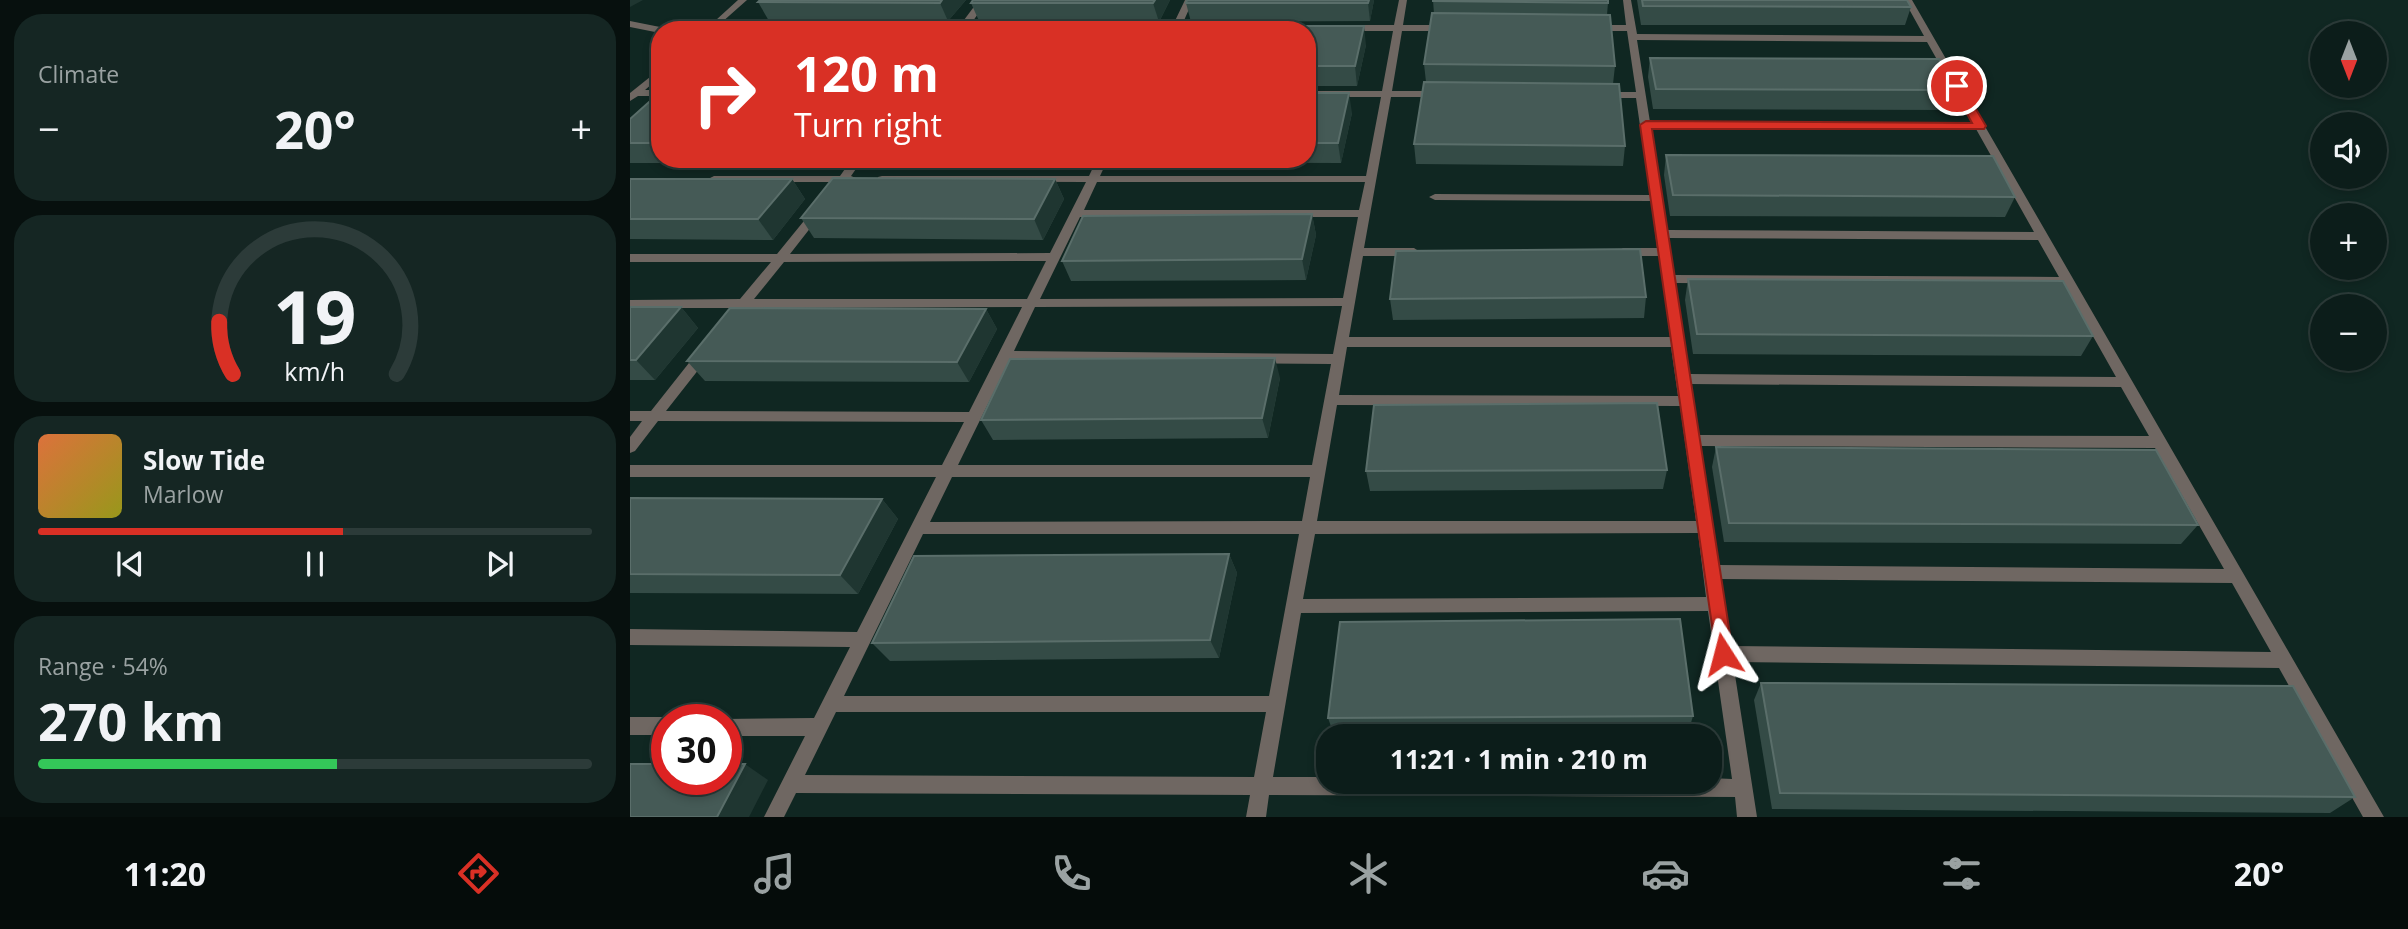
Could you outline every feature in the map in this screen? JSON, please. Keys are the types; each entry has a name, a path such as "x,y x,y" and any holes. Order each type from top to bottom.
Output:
{"street":[{"path":"718,21 743,0"},
{"path":"968,21 985,0"},
{"path":"1180,21 1189,0"},
{"path":"1256,817 1403,0"},
{"path":"1627,0 1632,32 1643,64 1641,95 1646,125 1657,158 1656,198 1747,817"},
{"path":"1909,0 1931,40 1939,66 1980,126 1992,159 2043,236 2374,817"},
{"path":"630,24 651,28"},
{"path":"1329,28 1453,28"},
{"path":"1576,28 1632,32 1931,40"},
{"path":"633,95 651,80"},
{"path":"633,95 651,94"},
{"path":"1316,94 1453,94"},
{"path":"1587,95 1641,95"},
{"path":"1646,125 1980,126"},
{"path":"727,324 851,168"},
{"path":"774,817 1099,168"},
{"path":"696,179 1371,179"},
{"path":"1435,197 1656,198"},
{"path":"1076,213 1365,214"},
{"path":"1661,234 2043,236"},
{"path":"1358,252 1427,252"},
{"path":"1608,252 1664,252"},
{"path":"630,258 1054,257"},
{"path":"1668,279 2068,281"},
{"path":"630,304 1349,302"},
{"path":"1342,342 1678,342"},
{"path":"630,447 711,345"},
{"path":"1004,356 1339,359"},
{"path":"1682,379 2126,382"},
{"path":"1331,400 1686,401"},
{"path":"630,416 974,417"},
{"path":"1692,440 2161,442"},
{"path":"630,471 1319,471"},
{"path":"918,528 1705,527"},
{"path":"1711,572 2237,576"},
{"path":"1294,606 1716,604"},
{"path":"630,636 862,640"},
{"path":"1723,654 2285,660"},
{"path":"830,704 1277,704"},
{"path":"630,726 651,726"},
{"path":"742,727 819,727"},
{"path":"791,784 1743,788"}],"building":[{"path":"942,0 940,3 758,2"},
{"path":"973,0 1155,0 1153,3 971,3"},
{"path":"1187,0 1369,0 1368,3 1186,3"},
{"path":"1608,0 1608,3 1433,1"},
{"path":"1642,0 1907,0 1911,7 1643,6"},
{"path":"1432,13 1610,15 1615,66 1424,64"},
{"path":"1316,26 1364,26 1355,66 1316,66"},
{"path":"1650,58 1939,59 1956,90 1656,89"},
{"path":"1424,82 1619,84 1625,146 1414,144"},
{"path":"1316,93 1349,93 1338,143 1316,143"},
{"path":"651,100 651,143 630,143 630,119"},
{"path":"1666,155 1993,156 2015,197 1673,195"},
{"path":"833,178 1055,179 1034,219 801,218"},
{"path":"630,179 792,179 758,219 630,219"},
{"path":"1312,214 1302,259 1062,261 1083,216"},
{"path":"1640,249 1646,297 1390,299 1396,251"},
{"path":"1688,279 2063,281 2093,336 1697,334"},
{"path":"630,307 681,307 636,360 630,360"},
{"path":"730,308 986,309 957,362 687,361"},
{"path":"1275,358 1262,418 981,420 1010,359"},
{"path":"1657,403 1667,470 1366,471 1374,405"},
{"path":"1716,447 2156,450 2198,525 1729,523"},
{"path":"630,498 882,499 840,575 630,574"},
{"path":"1229,554 1210,640 872,643 914,556"},
{"path":"1680,619 1693,716 1328,718 1340,622"},
{"path":"1761,683 2293,686 2355,797 1780,793"},
{"path":"630,764 651,764 651,795 729,795 717,817 630,817"}],"route":[{"path":"1723,654 1646,125 1980,126 1957,86"}]}
